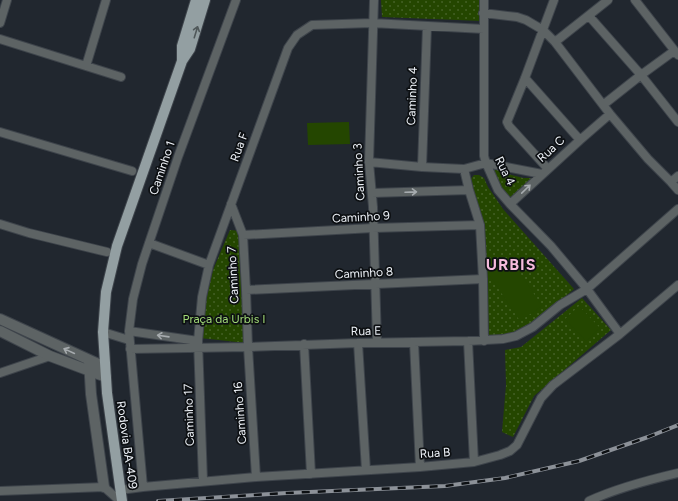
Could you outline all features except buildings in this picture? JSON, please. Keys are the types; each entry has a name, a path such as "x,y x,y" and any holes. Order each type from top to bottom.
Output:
{"main road":[{"name":"Rodovia BA-409","path":"121,501 105,372 103,332 106,292 117,246 182,61 182,46 196,5 207,0"}],"street":[{"path":"0,23 7,0"},
{"path":"86,66 106,0"},
{"name":"Caminho 1","path":"143,487 129,340 133,299 142,264 178,157 236,0"},
{"name":"Caminho 3","path":"374,0 372,23 369,162 372,193 377,342"},
{"name":"Rua 4","path":"484,0 484,148 486,162 498,190 551,246 587,289 620,334"},
{"path":"545,172 507,122 554,0"},
{"path":"555,42 608,0"},
{"path":"604,105 641,75 676,53 635,0"},
{"path":"484,13 517,17 526,20 543,30 555,42 610,114 648,159 678,190"},
{"path":"589,16 641,75 678,122"},
{"name":"Rua F","path":"198,344 202,297 209,266 288,48 298,35 312,24 372,23 484,29"},
{"name":"Caminho 4","path":"422,167 427,27"},
{"path":"0,39 121,77"},
{"path":"525,78 580,140"},
{"name":"Rua C","path":"510,204 610,114"},
{"path":"0,132 132,171"},
{"path":"369,162 464,169 486,162 500,166 545,172"},
{"path":"464,169 480,225 484,341"},
{"path":"671,182 678,176"},
{"path":"372,193 469,190"},
{"name":"Caminho 7","path":"231,204 243,235 248,347"},
{"name":"Rua E","path":"130,349 198,344 248,347 304,344 503,340 516,336 532,327 560,305 587,289 678,209"},
{"path":"0,224 29,233 107,252"},
{"name":"Caminho 9","path":"243,235 373,228 480,225"},
{"path":"149,243 209,266"},
{"name":"Caminho 8","path":"246,290 483,279"},
{"name":"Rua B","path":"120,490 203,481 420,467 474,462 500,455 510,451 517,445 541,398 546,392 620,334 678,285"},
{"path":"0,319 90,360 105,372"},
{"path":"0,331 50,356 90,371 105,372"},
{"path":"129,331 198,344"},
{"path":"103,332 129,340"},
{"path":"468,341 474,462"},
{"path":"414,342 420,467"},
{"path":"358,343 366,470"},
{"name":"Caminho 17","path":"198,344 203,481"},
{"path":"304,344 311,474"},
{"name":"Caminho 16","path":"248,347 256,477"},
{"path":"0,373 50,356"},
{"path":"90,360 91,394 104,488"},
{"path":"589,501 630,485 678,473"},
{"path":"0,491 104,488 121,501"}],"green space":[{"path":"381,0 482,0 482,21 382,17"},
{"path":"349,122 350,144 308,145 307,123"},
{"path":"492,169 523,178 530,178 533,180 505,203"},
{"path":"474,175 479,175 484,178 488,187 503,209 574,289 534,323 505,337 489,337 487,285 470,180"},
{"name":"Praça da Urbis I","path":"230,230 241,231 246,343 200,338 202,318 213,270"},
{"path":"510,258 542,306 520,321 488,273"},
{"path":"582,298 611,330 534,396 513,437 502,432 506,385 505,350 521,347"},
{"path":"579,306 600,328 586,341 565,319"}],"railway":[{"path":"158,501 287,493 445,486 505,478 579,461 678,425"}],"district":[{"name":"URBIS","path":"511,264"}]}
